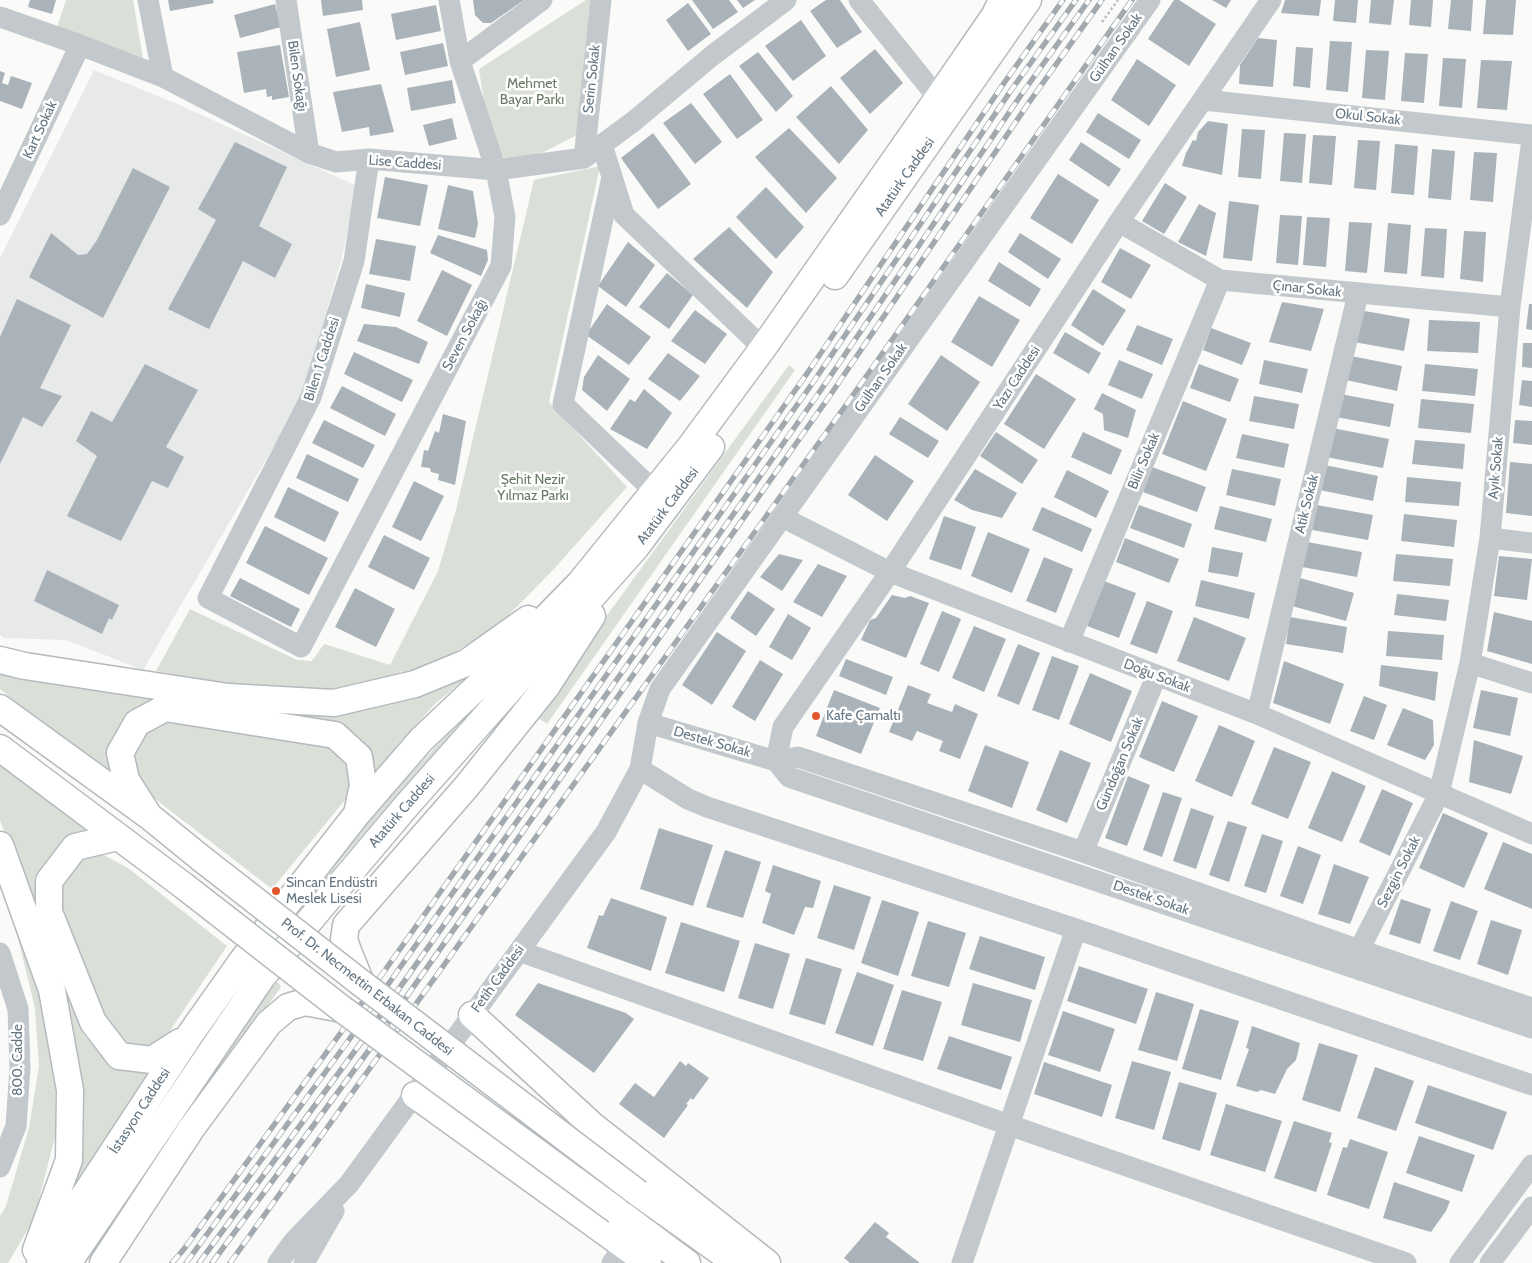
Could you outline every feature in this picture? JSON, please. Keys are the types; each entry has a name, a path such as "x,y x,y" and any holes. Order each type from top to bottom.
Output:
{"main road":[{"name":"Atatürk Caddesi","path":"252,969 408,804 636,547 694,471 860,241 1028,0"},
{"name":"Atatürk Caddesi","path":"252,969 357,814 422,740 496,669 580,583 655,492 763,348 938,98 997,5"},
{"path":"103,1263 191,1129 270,1023 320,951 346,926 467,786 546,687 636,547"},
{"path":"0,660 25,666 228,696 334,703 415,684 466,663 580,583"},
{"name":"Prof. Dr. Necmettin Erbakan Caddesi","path":"0,708 149,816 361,983 638,1193 736,1263"},
{"path":"149,816 126,780 120,754 137,723 164,708 335,735 359,757 363,785 357,814"},
{"path":"0,748 342,1008 687,1263"},
{"path":"118,837 74,848 49,882 49,912 92,1022 119,1056 152,1060 189,1036"},
{"path":"0,845 52,990 70,1090 70,1160 32,1263"},
{"path":"346,926 344,939 361,983"},
{"name":"İstasyon Caddesi","path":"40,1263 189,1036 252,969"},
{"name":"İstasyon Caddesi","path":"68,1263 252,969"},
{"path":"270,1023 288,1007 305,1002 342,1008"},
{"path":"472,1015 593,1126 767,1263"},
{"path":"415,1095 618,1255 648,1263"}],"street":[{"path":"148,0 163,77"},
{"name":"Bilen Sokağı","path":"286,0 308,153"},
{"name":"Seven Sokağı","path":"301,647 501,266 505,217 496,170 460,60 449,0"},
{"path":"460,60 542,0"},
{"name":"Serin Sokak","path":"584,158 601,0"},
{"name":"Lise Caddesi","path":"0,17 163,77 308,153 336,162 369,159 496,170 584,158 634,121 713,55 786,0"},
{"path":"859,0 938,98"},
{"name":"Gülhan Sokak","path":"640,769 648,723 660,689 1150,0"},
{"name":"Yazı Caddesi","path":"776,761 783,727 890,572 1120,222 1271,0"},
{"name":"Kart Sokak","path":"2,205 80,45"},
{"name":"Okul Sokak","path":"1204,100 1532,135"},
{"name":"Ayık Sokak","path":"1439,794 1470,663 1490,538 1510,307 1532,139"},
{"path":"602,145 624,215 763,348"},
{"name":"Bilen 1 Caddesi","path":"301,647 208,598 311,397 354,261 369,159"},
{"path":"612,177 563,404 655,492"},
{"name":"Çınar Sokak","path":"1120,222 1220,280 1510,307"},
{"name":"Bilir Sokak","path":"1069,642 1220,280"},
{"name":"Atik Sokak","path":"1257,714 1358,294"},
{"name":"Doğu Sokak","path":"782,517 890,572 1257,714 1532,834"},
{"path":"1490,538 1532,543"},
{"path":"1470,663 1532,683"},
{"name":"Gündoğan Sokak","path":"1084,852 1156,676"},
{"name":"Destek Sokak","path":"648,723 776,761 798,757 1084,852 1359,950 1530,1024"},
{"name":"Destek Sokak","path":"776,761 788,777 1530,1024"},
{"path":"640,769 688,799 707,807 1076,929 1532,1084"},
{"name":"Fetih Caddesi","path":"304,1263 349,1184 606,832 640,769"},
{"name":"Sezgin Sokak","path":"1359,950 1439,794"},
{"path":"962,1263 1076,929"},
{"path":"519,951 1009,1125 1406,1263"},
{"name":"800. Cadde","path":"0,953 18,1010 20,1068 16,1126 0,1167"},
{"path":"1460,1263 1532,1165"},
{"name":"Fetih Caddesi","path":"278,1263 294,1241 349,1184"},
{"path":"1490,1263 1532,1207"}],"path":[{"path":"1102,22 1118,0"}],"shaded area":[{"path":"94,70 182,106 357,186 342,257 302,398 143,670 66,640 4,638 0,635 0,258"}],"green space":[{"path":"66,0 133,0 143,58 57,27"},
{"name":"Mehmet Bayar Parkı","path":"586,0 592,0 577,135 522,163 504,158 490,143 479,69"},
{"name":"Şehit Nezir Yılmaz Parkı","path":"600,166 549,402 627,487 552,571 498,626 438,662 407,674 401,671 399,675 363,687 312,690 247,687 156,671 190,609 297,660 312,661 324,644 390,665 438,571 456,510 534,180"},
{"path":"789,365 795,370 547,724 538,718 536,713"},
{"path":"530,647 500,685 443,744 339,862 301,913 296,908 364,823"},
{"path":"489,659 436,703 398,744 386,768 366,789 365,755 284,717 285,709"},
{"path":"0,668 161,697 145,704 127,716 112,739 107,762 115,784 0,689"},
{"path":"161,718 333,745 347,761 352,775 350,794 272,889 150,795 124,756 137,730"},
{"path":"0,761 94,834 77,836 57,847 39,876 33,909 0,820"},
{"path":"100,853 128,868 227,946 163,1041 138,1048 123,1045 109,1035 55,899 73,859"},
{"path":"15,926 37,981 56,1059 55,1137 34,1219 8,1263 0,1263 0,1216 6,1206 29,1128 39,1066 35,1008"},
{"path":"276,981 281,986 279,990 191,1110 85,1263 81,1263 251,1012"},
{"path":"67,988 84,1035 106,1059 160,1064 64,1206 80,1077"}],"building":[{"path":"30,0 56,0 52,14 28,7"},
{"path":"168,0 213,0 214,3 170,11"},
{"path":"321,0 362,0 363,10 323,16"},
{"path":"473,0 524,0 491,23 483,23 475,15"},
{"path":"692,0 729,0 738,12 713,29"},
{"path":"737,0 755,0 743,8"},
{"path":"826,0 840,0 862,32 837,48 810,11"},
{"path":"1174,0 1179,0 1216,24 1189,66 1148,39"},
{"path":"1212,0 1231,0 1226,8"},
{"path":"1285,0 1321,0 1319,16 1281,13"},
{"path":"1335,0 1358,0 1356,23 1333,21"},
{"path":"1371,0 1394,0 1391,25 1369,23"},
{"path":"1411,0 1433,0 1431,27 1409,25"},
{"path":"1451,0 1473,0 1471,31 1448,29"},
{"path":"1486,0 1516,0 1513,35 1483,34"},
{"path":"688,3 711,34 688,51 666,20"},
{"path":"275,4 281,27 240,38 234,15"},
{"path":"436,5 441,31 396,40 391,14"},
{"path":"801,20 826,56 793,81 765,46"},
{"path":"360,22 370,70 336,77 327,29"},
{"path":"1258,38 1277,40 1273,87 1239,84 1240,65"},
{"path":"1330,41 1352,42 1348,92 1326,90"},
{"path":"443,43 448,66 405,75 400,52"},
{"path":"280,45 289,97 272,100 272,96 267,97 266,89 244,93 237,52"},
{"path":"1296,47 1313,48 1310,88 1293,86"},
{"path":"875,49 903,83 870,114 840,78"},
{"path":"1366,50 1389,51 1385,100 1362,98"},
{"path":"758,52 793,96 776,112 739,66"},
{"path":"1405,53 1428,54 1424,103 1401,101"},
{"path":"1443,58 1466,59 1462,108 1439,106"},
{"path":"1137,59 1176,85 1149,126 1111,100"},
{"path":"1481,60 1512,61 1507,110 1477,108"},
{"path":"0,71 5,73 2,83 8,85 11,76 32,83 22,109 0,101"},
{"path":"730,74 763,120 737,139 703,94"},
{"path":"452,80 456,103 411,111 407,88"},
{"path":"381,84 394,132 370,136 369,127 342,132 333,92"},
{"path":"831,86 868,130 839,164 796,117"},
{"path":"691,103 722,142 695,164 663,123"},
{"path":"1098,113 1141,140 1129,159 1086,132"},
{"path":"452,118 457,139 429,146 423,125"},
{"path":"1208,121 1228,124 1222,175 1182,166 1193,140 1196,141 1198,132"},
{"path":"789,128 837,178 806,213 755,157"},
{"path":"1242,129 1265,130 1261,179 1238,177"},
{"path":"653,133 691,184 658,209 621,158"},
{"path":"1284,133 1306,134 1302,183 1280,181"},
{"path":"1313,135 1336,136 1332,185 1309,183"},
{"path":"1358,140 1380,141 1376,190 1354,188"},
{"path":"235,142 287,167 259,226 292,244 275,278 243,261 209,329 168,309 216,220 198,209"},
{"path":"1081,142 1121,169 1109,187 1069,160"},
{"path":"1395,144 1418,146 1414,195 1391,193"},
{"path":"1432,149 1455,151 1451,200 1428,198"},
{"path":"1474,152 1497,153 1493,202 1470,200"},
{"path":"133,168 170,187 103,318 29,277 51,233 78,255 87,254 97,240"},
{"path":"1058,174 1099,200 1072,244 1030,218"},
{"path":"385,177 428,185 420,226 377,218"},
{"path":"1165,183 1187,197 1164,234 1142,221"},
{"path":"448,185 473,191 478,224 475,238 438,229"},
{"path":"766,187 804,227 776,259 736,217"},
{"path":"1229,201 1259,205 1252,261 1223,258"},
{"path":"1199,204 1216,213 1206,256 1178,242"},
{"path":"1280,215 1302,216 1298,265 1276,263"},
{"path":"1307,217 1330,218 1326,267 1303,265"},
{"path":"1349,222 1372,223 1367,273 1345,271"},
{"path":"1388,223 1411,225 1407,274 1384,272"},
{"path":"729,227 773,272 747,308 693,259"},
{"path":"1425,228 1447,229 1444,278 1421,276"},
{"path":"1464,231 1486,232 1483,282 1460,279"},
{"path":"1020,233 1061,259 1048,279 1008,252"},
{"path":"438,235 487,250 488,260 481,276 430,253"},
{"path":"376,239 416,246 410,281 369,274"},
{"path":"628,242 655,265 626,307 598,286"},
{"path":"1120,248 1151,265 1131,299 1101,282"},
{"path":"999,262 1041,289 1030,307 988,281"},
{"path":"442,270 472,285 447,336 417,321"},
{"path":"667,273 693,295 669,329 639,307"},
{"path":"366,284 405,293 400,317 361,308"},
{"path":"1093,289 1126,310 1103,346 1071,325"},
{"path":"979,296 1020,320 992,367 951,342"},
{"path":"17,299 71,325 40,388 62,396 42,427 23,417 0,464 0,337"},
{"path":"1282,302 1324,309 1311,351 1269,342"},
{"path":"607,304 651,337 629,365 586,335"},
{"path":"1529,304 1532,304 1532,330 1526,329"},
{"path":"695,310 727,334 705,364 671,341"},
{"path":"1359,310 1410,319 1404,351 1354,342"},
{"path":"1429,320 1480,322 1478,353 1427,351"},
{"path":"364,324 396,327 428,342 419,364 357,341"},
{"path":"1137,325 1173,339 1162,365 1126,350"},
{"path":"1211,328 1251,343 1242,365 1203,350"},
{"path":"1065,332 1101,353 1089,374 1053,353"},
{"path":"1523,343 1532,343 1532,368 1522,367"},
{"path":"354,352 413,380 402,402 344,374"},
{"path":"668,353 700,376 680,401 648,379"},
{"path":"598,355 630,379 607,411 582,390 584,377"},
{"path":"941,355 980,382 947,431 908,404"},
{"path":"1351,356 1402,366 1397,391 1346,380"},
{"path":"1119,360 1153,374 1142,399 1108,385"},
{"path":"1264,360 1308,369 1302,393 1259,384"},
{"path":"145,364 198,390 166,447 184,457 168,488 152,481 121,541 67,516 97,456 76,441 91,411 112,422"},
{"path":"1199,364 1239,379 1230,402 1190,388"},
{"path":"1425,364 1478,369 1475,396 1422,391"},
{"path":"1036,374 1076,399 1044,449 1004,424"},
{"path":"1522,380 1532,381 1532,407 1519,405"},
{"path":"342,386 396,414 385,436 330,408"},
{"path":"644,389 672,413 647,449 610,429 630,399 635,402"},
{"path":"1102,393 1136,410 1128,438 1104,430 1103,414 1094,409"},
{"path":"1340,394 1394,404 1390,427 1336,417"},
{"path":"1254,396 1299,404 1294,429 1249,421"},
{"path":"1421,399 1474,404 1471,433 1418,428"},
{"path":"1183,401 1227,419 1206,471 1162,454"},
{"path":"443,414 466,421 455,485 438,480 439,474 431,472 430,468 421,467 424,450 428,451 435,431 439,433"},
{"path":"900,417 939,441 928,458 889,434"},
{"path":"324,420 375,445 363,468 312,443"},
{"path":"1515,420 1532,421 1532,445 1513,443"},
{"path":"1332,428 1389,439 1383,468 1326,457"},
{"path":"996,432 1038,460 1022,484 980,456"},
{"path":"1083,432 1122,450 1111,475 1071,457"},
{"path":"1242,434 1289,444 1284,468 1236,458"},
{"path":"1415,440 1465,444 1463,469 1412,464"},
{"path":"307,454 359,479 348,502 296,478"},
{"path":"875,455 914,481 887,521 848,495"},
{"path":"1510,462 1532,464 1532,516 1506,513"},
{"path":"1325,465 1378,476 1373,501 1320,490"},
{"path":"1152,467 1206,487 1197,512 1143,492"},
{"path":"975,469 1017,493 1002,518 972,510 954,500"},
{"path":"1232,469 1281,479 1275,506 1226,495"},
{"path":"1067,470 1109,491 1096,518 1054,497"},
{"path":"1407,477 1461,482 1459,506 1405,502"},
{"path":"414,481 444,496 421,541 392,527"},
{"path":"288,487 339,512 325,542 274,517"},
{"path":"1139,505 1192,524 1184,548 1130,528"},
{"path":"1317,505 1373,515 1368,540 1312,530"},
{"path":"1220,506 1272,519 1266,542 1214,529"},
{"path":"1042,507 1092,529 1082,552 1032,530"},
{"path":"1404,514 1457,520 1454,547 1401,541"},
{"path":"944,516 976,527 961,570 929,559"},
{"path":"265,526 328,558 309,595 246,563"},
{"path":"988,532 1030,549 1012,593 971,576"},
{"path":"384,535 430,558 414,590 368,567"},
{"path":"1125,538 1179,559 1169,583 1116,562"},
{"path":"1307,542 1362,552 1357,577 1302,567"},
{"path":"1212,547 1243,553 1238,577 1208,572"},
{"path":"779,554 803,560 782,591 760,577"},
{"path":"1396,554 1453,559 1450,586 1393,581"},
{"path":"1499,556 1532,559 1527,600 1494,596"},
{"path":"1044,557 1073,569 1056,613 1026,601"},
{"path":"818,564 847,576 822,617 793,602"},
{"path":"47,570 119,605 112,620 109,618 102,634 34,601"},
{"path":"240,578 300,609 291,627 230,596"},
{"path":"1300,578 1354,593 1346,621 1292,606"},
{"path":"1201,580 1255,593 1249,619 1195,606"},
{"path":"1104,581 1136,593 1119,638 1087,626"},
{"path":"355,588 395,609 376,647 335,627"},
{"path":"748,591 775,609 756,636 730,618"},
{"path":"1397,594 1449,600 1446,621 1394,615"},
{"path":"892,595 905,598 910,596 929,603 906,658 861,640 870,620 876,618"},
{"path":"1147,601 1173,611 1157,654 1130,644"},
{"path":"942,611 961,619 939,672 920,664"},
{"path":"1494,612 1532,621 1532,664 1487,651"},
{"path":"788,614 811,628 792,660 769,647"},
{"path":"1194,617 1246,638 1229,681 1177,661"},
{"path":"1290,617 1347,627 1343,653 1286,644"},
{"path":"974,626 1006,639 984,692 952,678"},
{"path":"1388,631 1444,635 1442,660 1386,656"},
{"path":"717,632 746,651 712,705 682,685"},
{"path":"1018,644 1040,653 1019,705 997,696"},
{"path":"1052,656 1079,666 1059,720 1032,710"},
{"path":"846,659 893,677 886,695 839,676"},
{"path":"760,660 783,674 755,721 732,707"},
{"path":"1284,661 1344,684 1330,724 1273,703"},
{"path":"1381,665 1438,672 1435,701 1379,686"},
{"path":"1090,673 1132,691 1111,742 1069,724"},
{"path":"908,685 931,694 927,703 952,712 955,704 978,714 960,759 939,751 943,741 917,731 912,741 889,732"},
{"path":"834,690 880,708 861,754 816,736"},
{"path":"1481,690 1518,698 1510,736 1473,728"},
{"path":"1364,696 1387,705 1374,740 1350,731"},
{"path":"1162,701 1198,716 1174,772 1139,757"},
{"path":"1403,708 1433,720 1434,745 1425,760 1387,745"},
{"path":"1219,725 1255,741 1232,797 1195,781"},
{"path":"1474,740 1523,756 1511,794 1469,782"},
{"path":"985,745 1029,762 1012,808 968,791"},
{"path":"1274,747 1311,762 1288,819 1251,804"},
{"path":"1060,750 1091,763 1067,823 1036,810"},
{"path":"1332,771 1366,786 1342,842 1308,828"},
{"path":"1128,776 1150,785 1127,846 1105,838"},
{"path":"1382,789 1413,803 1390,856 1359,842"},
{"path":"1163,792 1182,798 1162,857 1143,850"},
{"path":"1191,808 1214,816 1196,869 1173,861"},
{"path":"1443,813 1488,833 1464,888 1419,868"},
{"path":"1228,821 1247,827 1229,882 1209,875"},
{"path":"659,828 713,845 693,906 640,889"},
{"path":"1262,834 1283,841 1266,893 1244,886"},
{"path":"1503,842 1532,854 1532,909 1484,889"},
{"path":"1298,846 1321,855 1303,904 1280,896"},
{"path":"725,850 761,862 743,918 706,907"},
{"path":"1334,864 1369,877 1350,924 1318,914"},
{"path":"773,865 821,881 813,908 805,907 794,935 762,923 771,894 765,891"},
{"path":"834,885 871,897 854,950 817,938"},
{"path":"611,898 667,917 651,971 587,948 599,915 603,916"},
{"path":"1401,899 1431,909 1420,944 1389,934"},
{"path":"882,900 919,912 898,976 861,963"},
{"path":"1451,901 1478,911 1460,960 1433,951"},
{"path":"1491,920 1522,930 1508,975 1477,964"},
{"path":"928,921 966,933 949,987 911,976"},
{"path":"681,922 740,941 724,992 665,973"},
{"path":"980,936 1045,957 1035,990 969,969"},
{"path":"755,943 790,954 773,1009 738,998"},
{"path":"806,958 842,969 825,1025 789,1014"},
{"path":"1079,966 1148,989 1136,1024 1067,1001"},
{"path":"857,972 894,985 873,1046 835,1033"},
{"path":"538,983 626,1013 634,1019 594,1073 515,1015"},
{"path":"973,983 1032,1000 1020,1042 961,1025"},
{"path":"902,990 942,1002 923,1061 883,1049"},
{"path":"1156,992 1194,1004 1177,1061 1138,1050"},
{"path":"1200,1009 1239,1021 1221,1080 1182,1069"},
{"path":"1063,1011 1115,1029 1100,1072 1048,1055"},
{"path":"1252,1026 1300,1043 1296,1060 1287,1069 1275,1094 1261,1090 1257,1092 1236,1086 1249,1049 1246,1048"},
{"path":"949,1036 1012,1057 1001,1090 937,1069"},
{"path":"1319,1043 1358,1055 1340,1112 1302,1100"},
{"path":"680,1061 686,1066 688,1063 709,1078 693,1100 691,1098 686,1104 688,1105 664,1138 619,1104 635,1083 654,1097"},
{"path":"1132,1061 1171,1072 1154,1130 1115,1118"},
{"path":"1044,1062 1112,1085 1102,1117 1034,1094"},
{"path":"1375,1067 1414,1081 1396,1131 1357,1118"},
{"path":"1179,1082 1217,1093 1200,1151 1162,1139"},
{"path":"1428,1085 1507,1112 1493,1150 1415,1123"},
{"path":"1226,1104 1282,1121 1265,1172 1210,1155"},
{"path":"1294,1121 1332,1133 1329,1142 1332,1143 1316,1192 1274,1178"},
{"path":"1419,1136 1475,1155 1462,1192 1406,1173"},
{"path":"1350,1139 1388,1152 1369,1209 1327,1195 1343,1147 1347,1148"},
{"path":"1394,1182 1450,1201 1446,1211 1431,1232 1383,1218"},
{"path":"875,1222 889,1233 886,1237 920,1263 850,1263 844,1258"}],"railway":[{"path":"172,1263 342,1031 806,375 1004,83 1063,0"},
{"path":"186,1263 351,1037 814,381 1012,89 1076,0"},
{"path":"199,1263 360,1044 823,387 1021,95 1089,0"},
{"path":"212,1263 369,1050 831,394 1030,101 1102,0"},
{"path":"230,1263 846,405 1132,0"}],"place":[{"name":"Kafe Çamaltı","path":"816,716"},
{"name":"Sincan Endüstri Meslek Lisesi","path":"276,891"}]}
